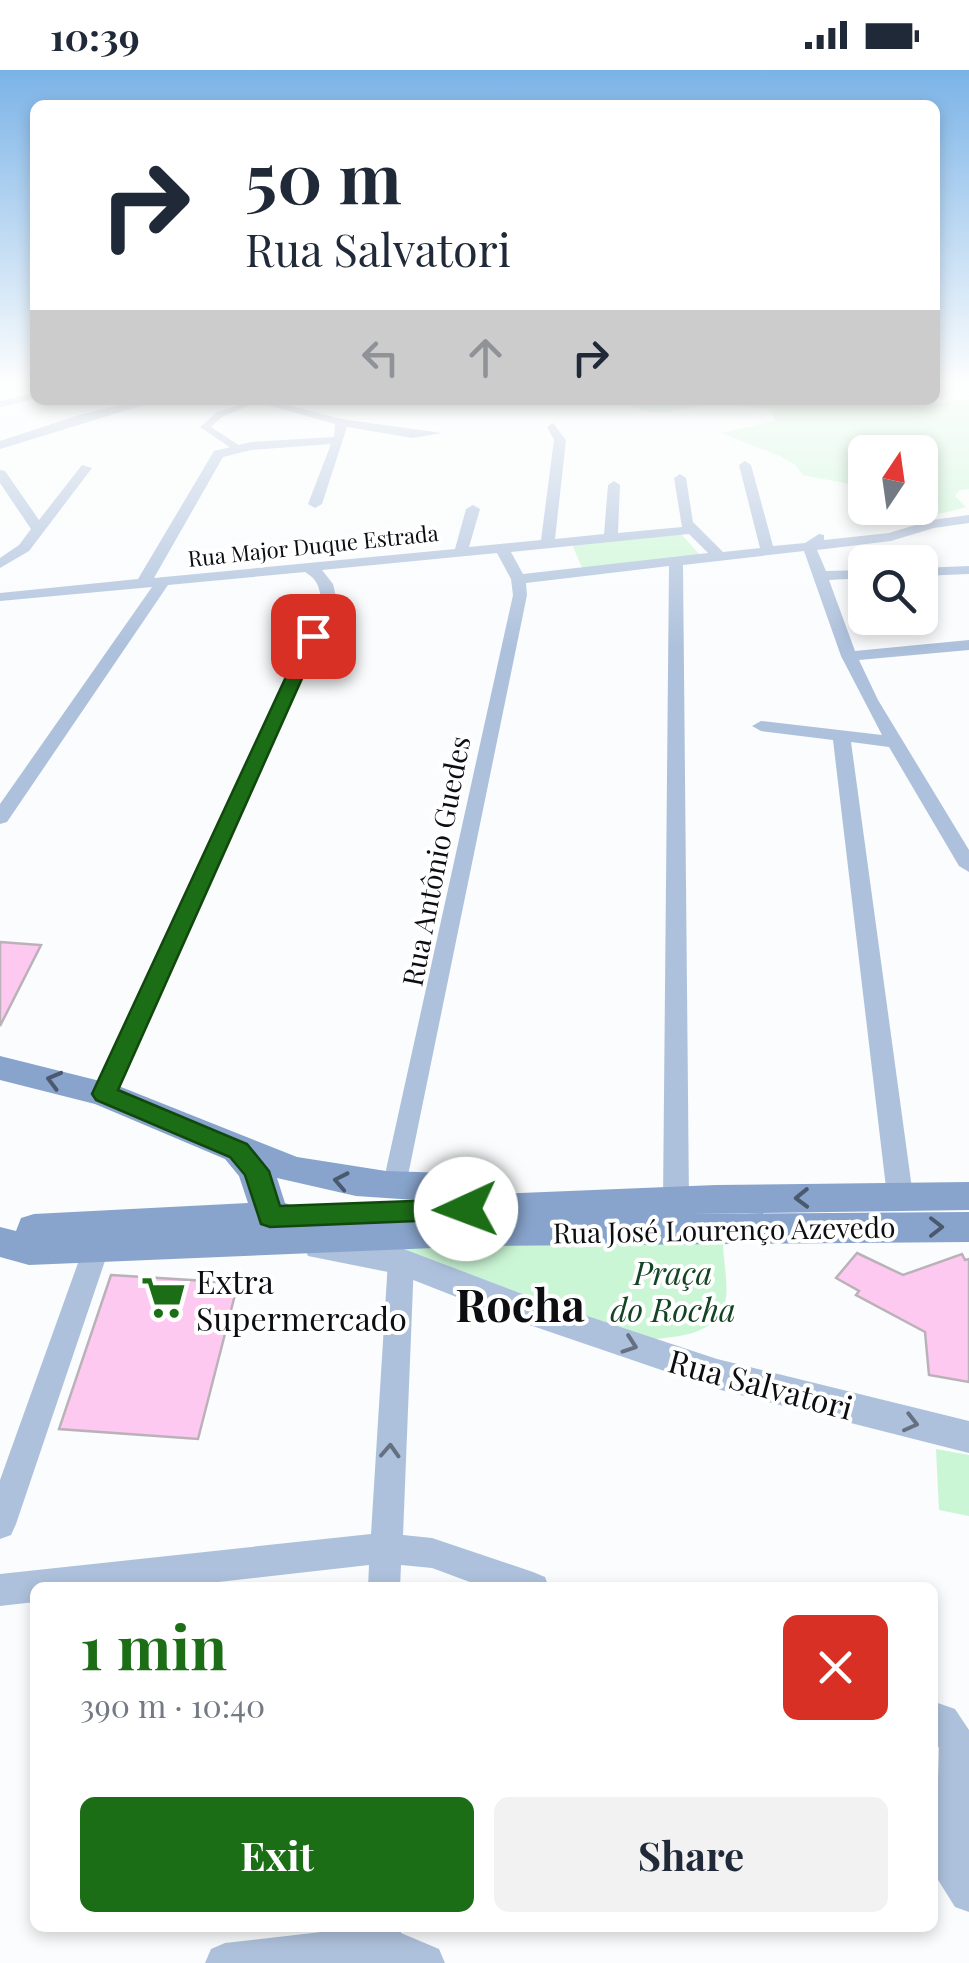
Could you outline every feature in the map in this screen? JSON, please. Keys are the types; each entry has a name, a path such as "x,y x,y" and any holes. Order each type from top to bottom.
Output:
{"main road":[{"path":"0,1068 104,1094 306,1174 395,1188 508,1188 662,1202"},
{"path":"238,1150 256,1171 270,1228"},
{"name":"Rua José Lourenço Azevedo","path":"0,1242 29,1250 96,1249 270,1228 662,1202 969,1196"},
{"name":"Rua José Lourenço Azevedo","path":"0,1234 270,1228 482,1231 969,1227"}],"street":[{"path":"0,564 13,558 84,470"},
{"path":"142,584 207,470"},
{"path":"315,504 328,470"},
{"path":"548,542 556,470"},
{"path":"746,470 768,552"},
{"path":"0,474 38,529"},
{"path":"680,478 690,530 720,557"},
{"path":"612,537 614,485"},
{"path":"462,552 473,509"},
{"path":"502,548 518,579 891,537 945,521 969,519"},
{"path":"809,546 823,535 880,525"},
{"name":"Rua Major Duque Estrada","path":"0,596 690,530"},
{"path":"809,546 849,656 894,742 969,866"},
{"path":"662,1202 676,561"},
{"path":"104,1094 329,602 328,585 318,572 307,567"},
{"path":"938,571 969,570"},
{"path":"822,576 848,575"},
{"name":"Rua Antônio Guedes","path":"395,1188 520,595 518,579"},
{"path":"0,818 163,582"},
{"path":"849,656 969,645"},
{"path":"762,726 894,742"},
{"path":"841,736 900,1196"},
{"name":"Rua Salvatori","path":"270,1228 401,1261 527,1310 717,1374 969,1436"},
{"path":"0,1524 96,1249"},
{"path":"384,1582 401,1261"},
{"path":"73,1582 384,1548 432,1553 516,1582"},
{"path":"0,1590 30,1587"},
{"path":"938,1720 943,1721 957,1744 954,1874 969,1892"},
{"path":"225,1963 382,1945 425,1963"}],"green space":[{"path":"799,470 848,470 848,484 803,475"},
{"path":"938,470 969,470 969,489 960,490 955,496 966,507 938,513"},
{"path":"680,533 701,556 582,568 571,542"},
{"name":"Praça do Rocha","path":"723,1242 726,1292 718,1317 690,1334 645,1340 388,1244"},
{"path":"936,1449 969,1455 969,1516 939,1510"}],"building":[{"path":"0,942 41,945 0,1026"},
{"path":"857,1253 903,1275 962,1254 965,1260 969,1259 969,1382 929,1375 925,1332 856,1295 859,1291 836,1278"},
{"path":"111,1275 238,1283 198,1439 59,1429"}],"place":[{"name":"Extra Supermercado","path":"163,1298"}],"district":[{"name":"Rocha","path":"520,1303"}],"route":[{"path":"313,636 104,1094 238,1150 256,1171 270,1216 466,1209"}]}
